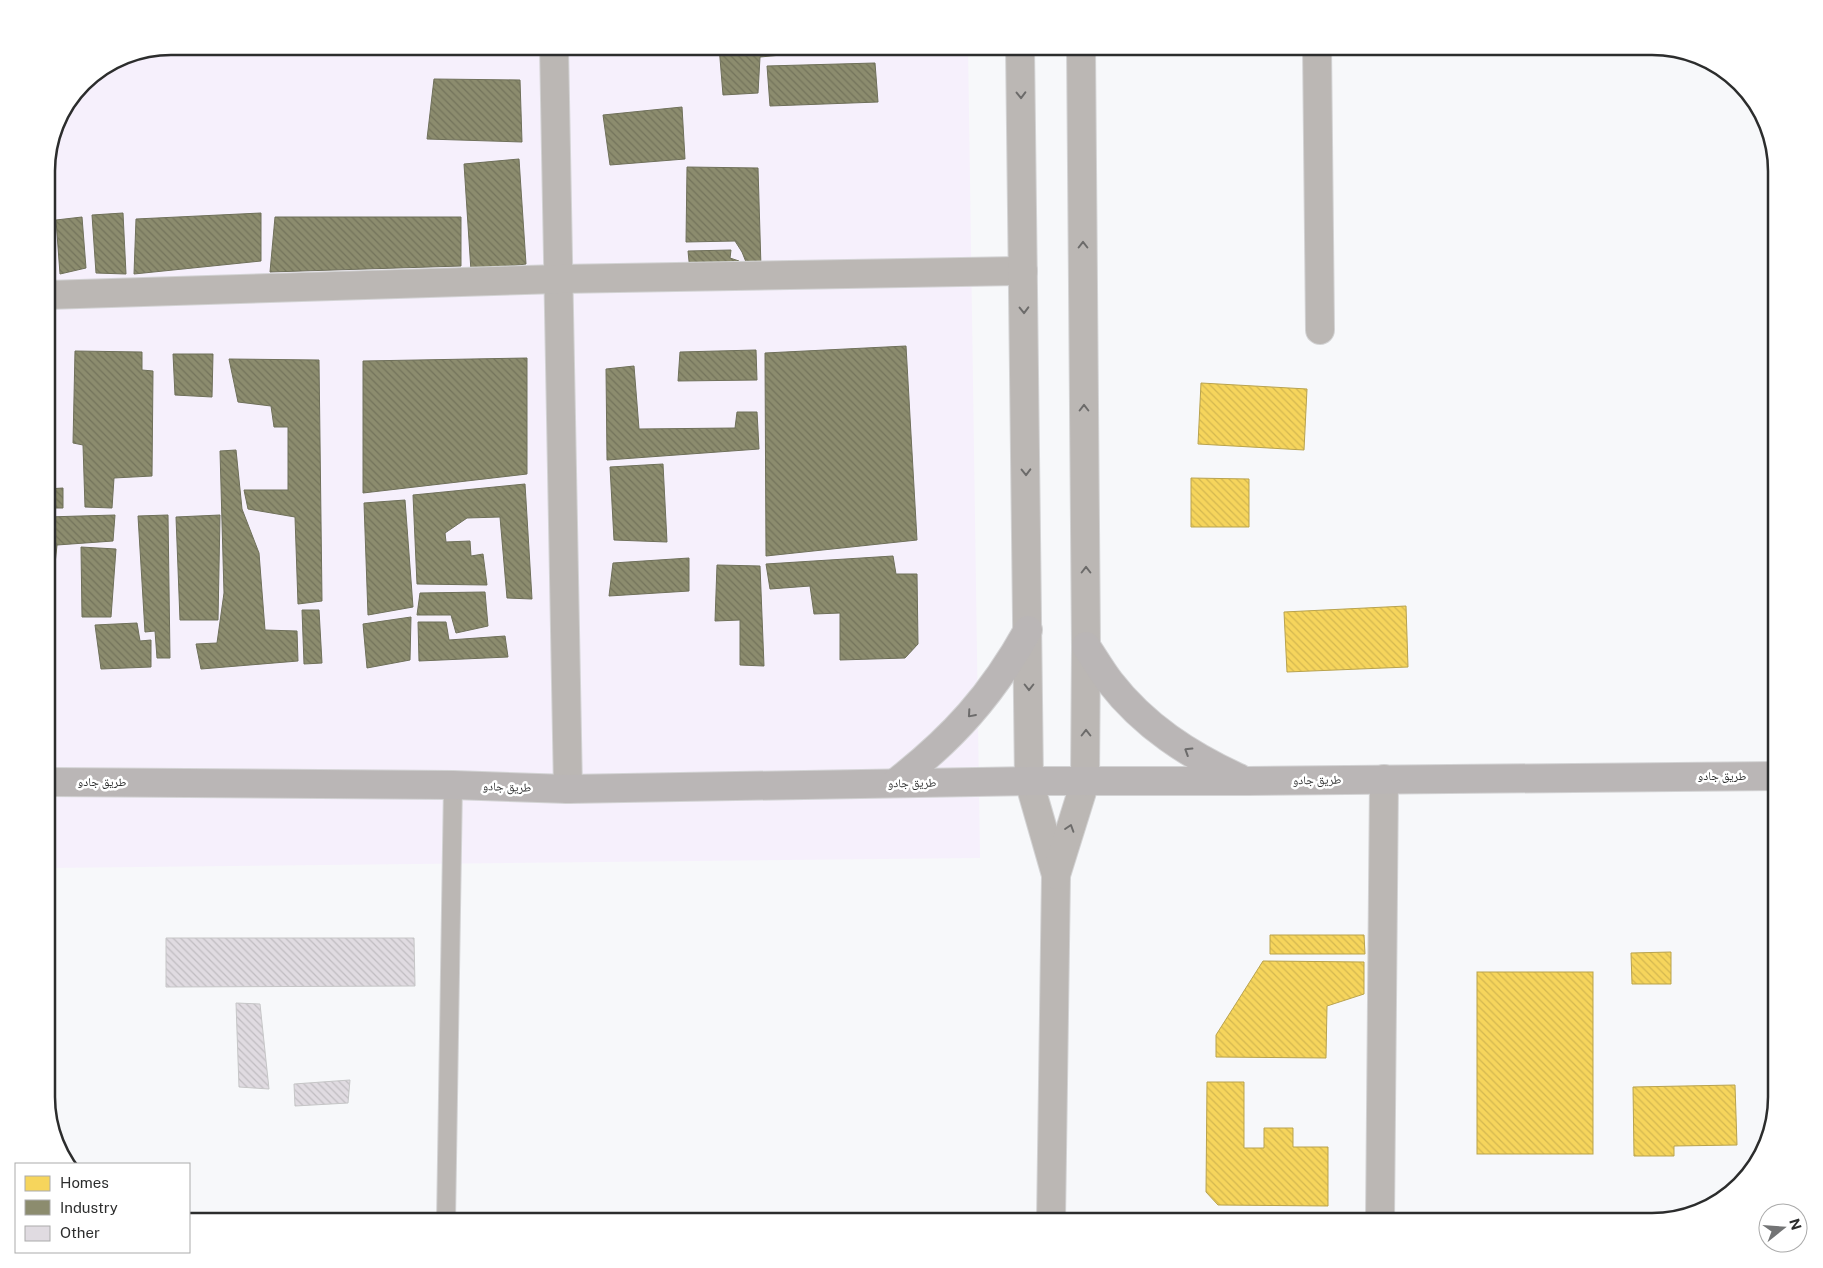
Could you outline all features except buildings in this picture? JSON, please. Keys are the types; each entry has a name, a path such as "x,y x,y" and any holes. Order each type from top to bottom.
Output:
{"highway":[{"path":"895,784 948,740 971,714 997,681 1028,630"},
{"path":"1086,646 1110,682 1139,714 1172,741 1208,764 1247,781"},
{"name":"طريق جادو","path":"55,782 453,785 568,789 1029,781 1768,776"}],"street":[{"path":"554,55 568,789"},
{"path":"1020,55 1029,781 1056,875"},
{"path":"1051,1213 1056,875 1085,782 1086,646 1082,55"},
{"path":"1317,55 1320,330"},
{"path":"55,295 559,279 1023,271"},
{"path":"1380,1213 1384,779"}],"lane":[{"path":"446,1213 453,785"}],"shaded area":[{"path":"163,55 968,55 980,858 55,868 55,163 64,126 84,94 100,79 126,64 148,57"}]}
